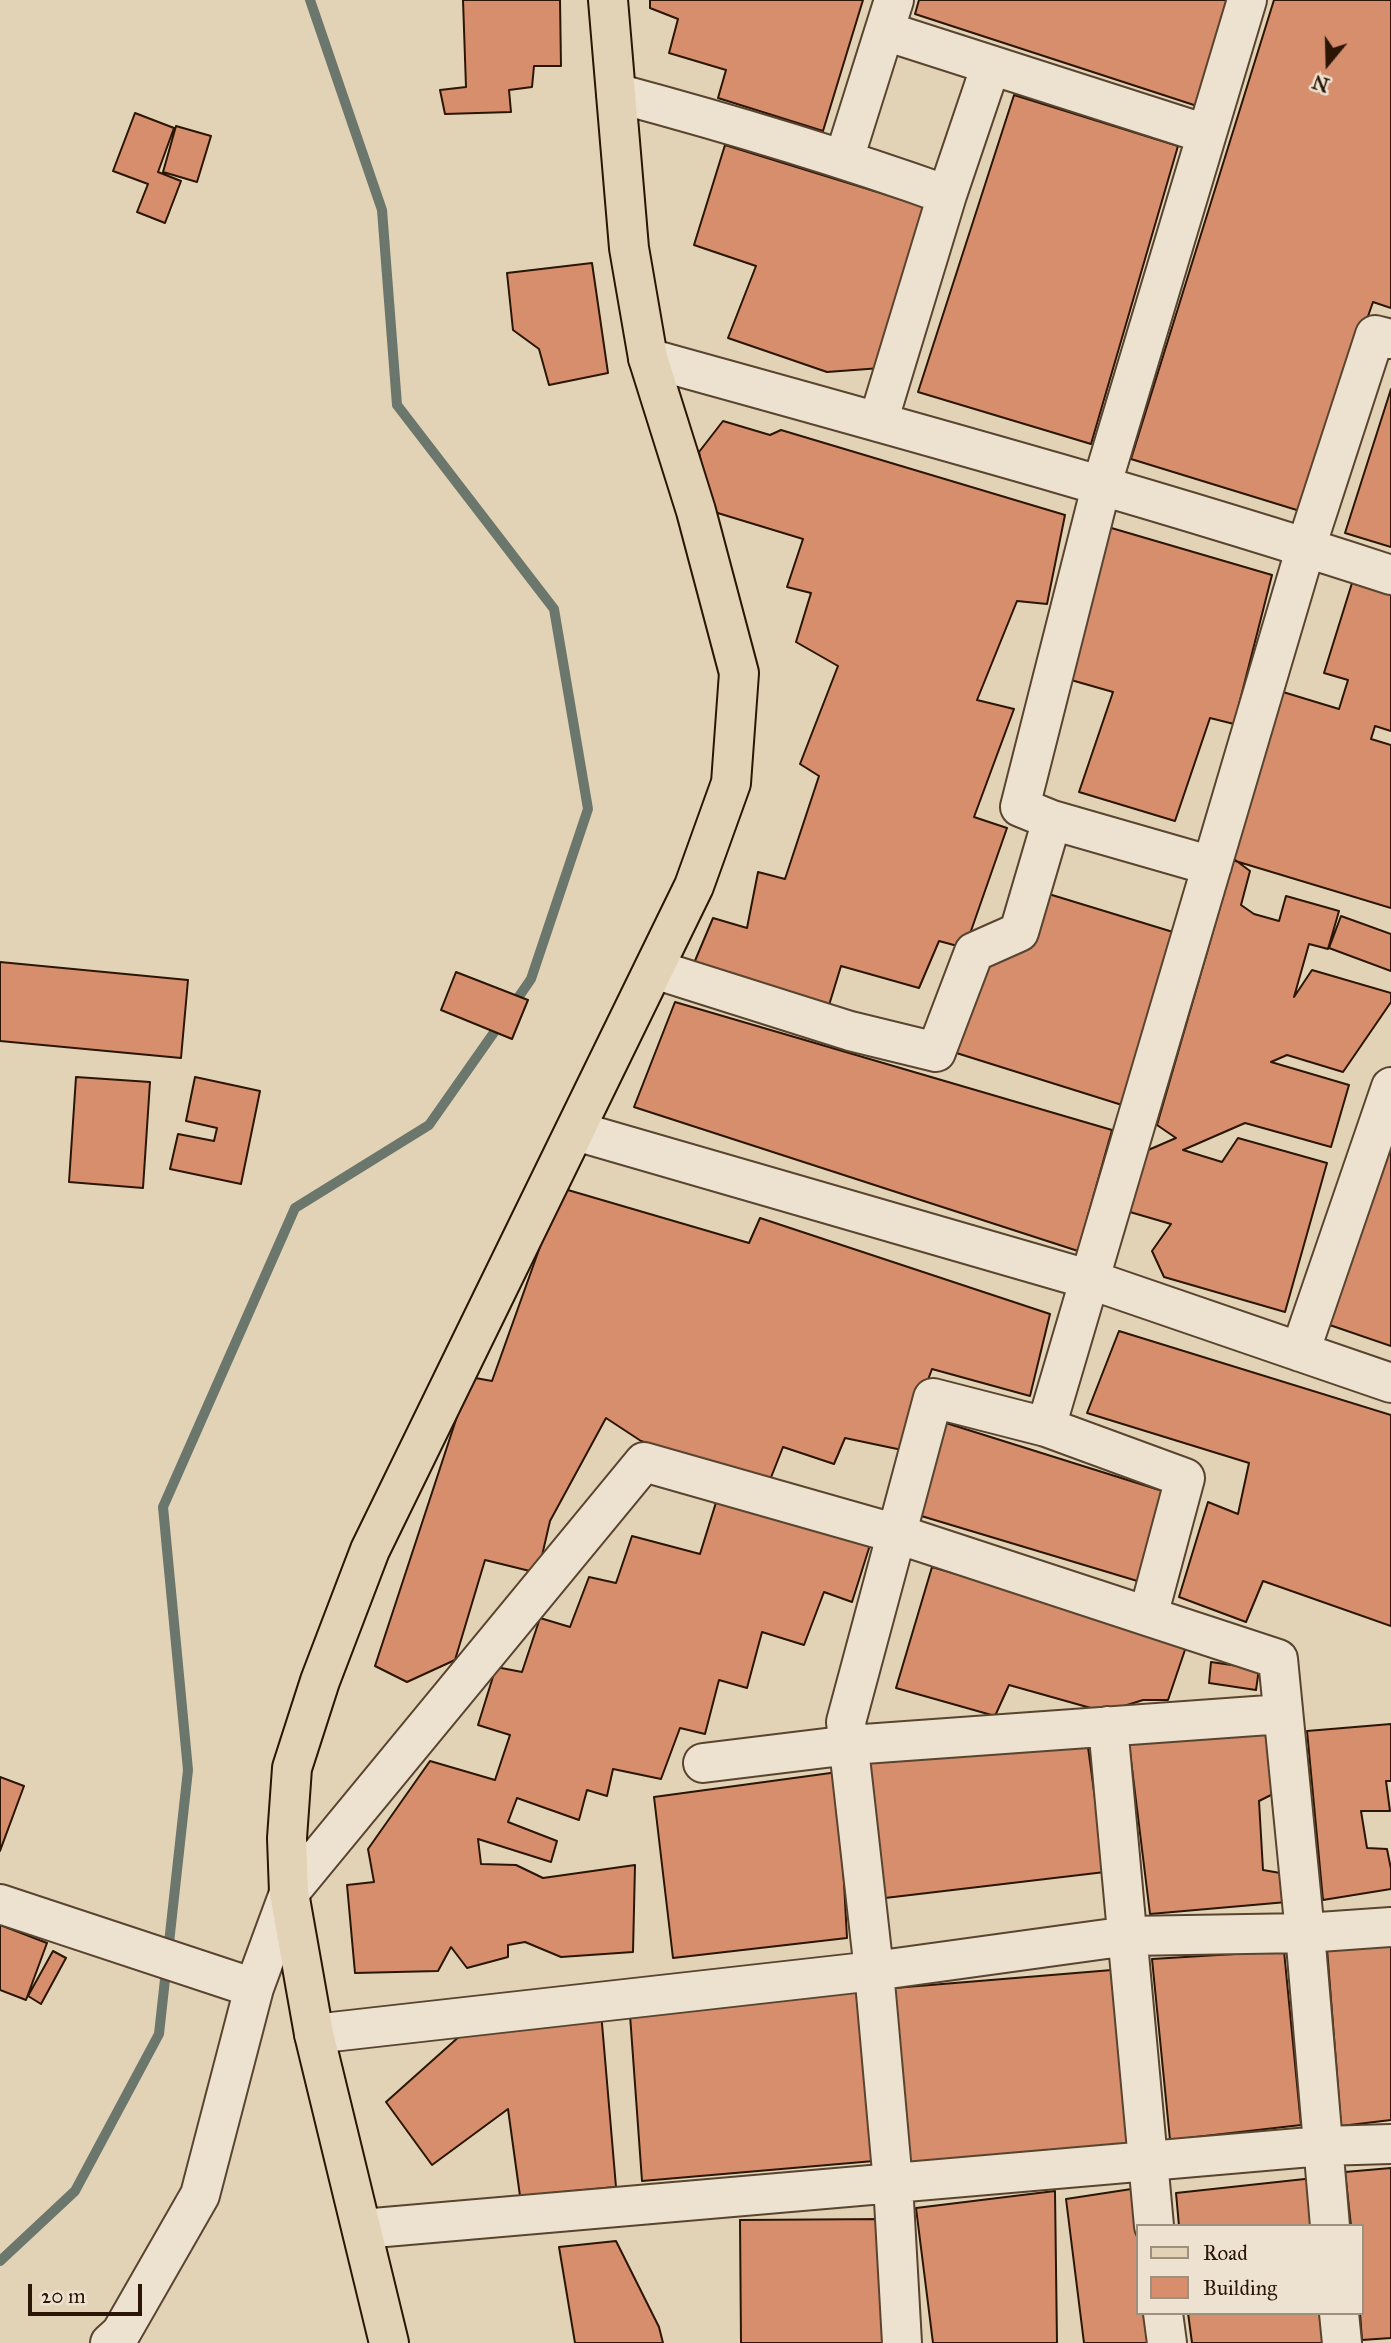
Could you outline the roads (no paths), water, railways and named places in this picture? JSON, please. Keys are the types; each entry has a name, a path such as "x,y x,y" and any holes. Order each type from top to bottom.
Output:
{"main road":[{"path":"389,2343 314,2034 289,1893 287,1838 292,1769 370,1550 694,886 731,783 739,673 695,511 648,358 629,248 608,0"}],"street":[{"path":"1212,866 1052,820 1020,807 1101,487 1247,0"},
{"path":"844,159 889,15 990,65 1206,134"},
{"path":"878,422 947,195 990,65"},
{"path":"616,93 844,159 947,195"},
{"path":"1046,1427 1306,547 1375,335 1391,339"},
{"path":"648,358 1101,487 1306,547 1391,575"},
{"path":"654,969 850,1031 936,1052 974,952 1019,932 1052,820"},
{"path":"1300,1352 1391,1087"},
{"path":"576,1131 1091,1280 1391,1383"},
{"path":"902,2343 893,2183 874,1971 846,1721 933,1398 1046,1427 1185,1478 1148,1616"},
{"path":"110,2343 121,2333 200,2195 254,1988 289,1893 644,1462 897,1534 1278,1659 1330,2224"},
{"path":"703,1763 850,1745 1283,1713"},
{"path":"1108,1726 1154,2224"},
{"path":"0,1904 254,1988"},
{"path":"314,2034 874,1971 1128,1936 1305,1933 1391,1927"},
{"path":"362,2229 1322,2146 1391,2144"},
{"path":"1163,2315 1167,2343"},
{"path":"1339,2315 1342,2343"}],"waterway":[{"path":"310,0 382,210 397,405 554,609 588,809 531,979 511,1008"},
{"path":"0,2261 75,2191 159,2034 188,1770 163,1507 295,1208 429,1125 502,1021"}]}
